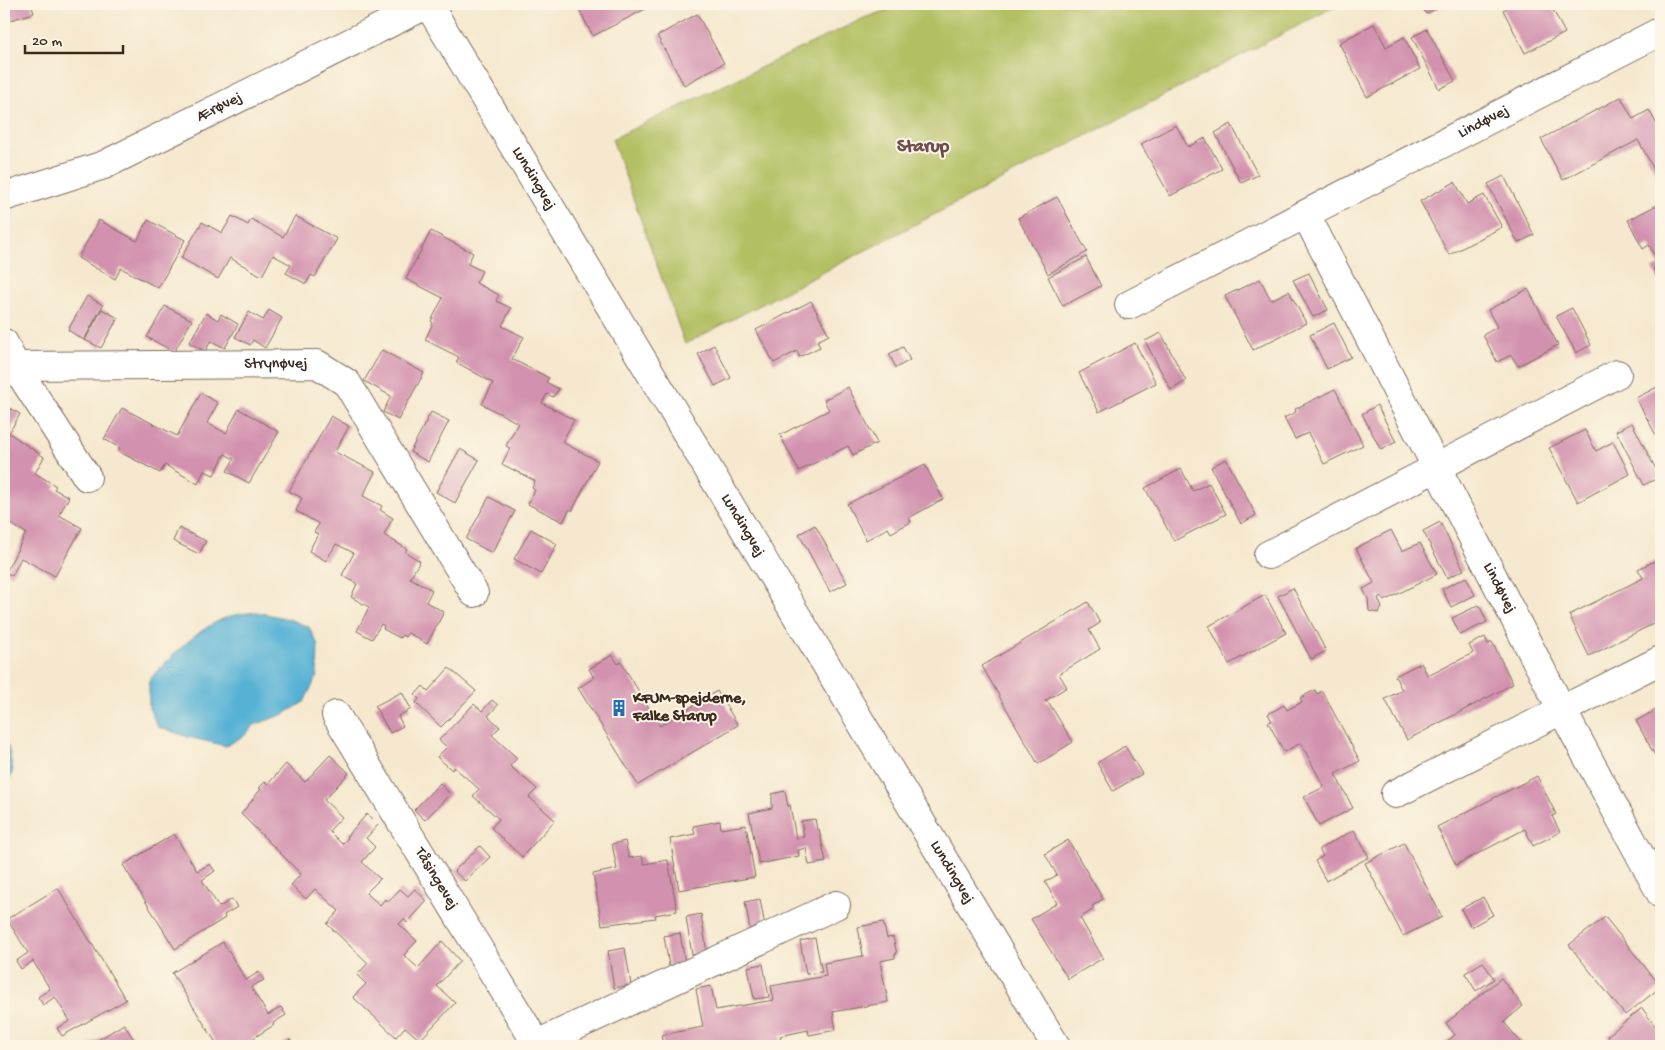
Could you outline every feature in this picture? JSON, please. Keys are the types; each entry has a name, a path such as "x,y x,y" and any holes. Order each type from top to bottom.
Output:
{"street":[{"name":"Ærøvej","path":"4,197 104,165 428,4"},
{"name":"Lundingvej","path":"428,4 1056,1046"},
{"name":"Lindøvej","path":"1130,305 1661,31"},
{"name":"Lindøvej","path":"1306,215 1562,710 1661,894"},
{"name":"Strynøvej","path":"10,355 87,477"},
{"name":"Strynøvej","path":"10,355 317,364 347,383 474,593"},
{"path":"1268,554 1617,374"},
{"path":"1396,794 1661,660"},
{"name":"Tåsingevej","path":"336,715 538,1045 836,905"}],"green space":[{"path":"904,4 1340,4 685,344 612,139 864,18"}],"water":[{"path":"257,612 289,619 309,627 318,645 317,676 304,702 284,714 254,725 245,735 226,746 188,737 158,727 149,708 149,680 196,635 218,621 230,616"},
{"path":"4,729 13,770 4,790"}],"building":[{"path":"4,4 31,4 34,13 4,22"},
{"path":"576,4 655,4 593,36"},
{"path":"1421,4 1438,4 1440,7 1426,14"},
{"path":"1510,4 1550,4 1565,33 1525,53 1503,10 1511,6"},
{"path":"697,14 724,63 684,85 657,36"},
{"path":"1374,24 1386,47 1404,37 1420,69 1367,97 1339,43"},
{"path":"1427,29 1455,81 1439,89 1412,37"},
{"path":"1621,97 1633,119 1649,110 1661,132 1661,175 1658,177 1638,140 1563,180 1541,139"},
{"path":"1231,124 1258,175 1241,183 1215,133"},
{"path":"1176,125 1188,147 1205,138 1222,169 1170,196 1141,144"},
{"path":"1504,176 1534,235 1518,243 1488,184"},
{"path":"1455,182 1467,204 1484,195 1502,227 1449,255 1420,201"},
{"path":"1057,197 1087,252 1048,274 1018,218"},
{"path":"1661,203 1661,285 1653,269 1660,266 1649,245 1643,249 1628,220"},
{"path":"232,216 248,225 251,219 283,237 295,216 337,239 315,277 311,275 306,284 286,273 291,265 273,255 262,276 230,258 218,279 181,258 202,222 222,233"},
{"path":"99,220 137,241 148,220 185,240 158,288 121,268 115,279 78,258"},
{"path":"431,231 473,253 468,264 482,271 476,283 499,295 496,301 511,308 502,326 524,337 512,359 549,378 546,382 559,389 553,397 547,394 542,403 574,420 562,442 598,461 572,511 570,509 563,522 528,504 535,490 532,488 535,481 502,464 510,448 506,446 518,423 482,404 493,383 456,362 459,357 425,340 433,323 431,321 443,298 406,279"},
{"path":"1086,257 1101,286 1063,306 1048,277"},
{"path":"1309,273 1328,310 1313,317 1293,280"},
{"path":"1260,279 1271,300 1289,291 1306,323 1253,350 1225,296"},
{"path":"1528,289 1558,345 1518,366 1511,355 1497,362 1483,335 1497,327 1488,310"},
{"path":"87,296 103,305 84,340 68,330"},
{"path":"811,301 829,335 817,341 820,347 799,357 797,351 774,363 756,330"},
{"path":"165,306 192,320 174,352 147,337"},
{"path":"1572,308 1591,345 1576,353 1556,316"},
{"path":"102,309 118,318 101,348 85,340"},
{"path":"269,310 282,318 265,348 253,340 250,345 235,337 249,312 263,320"},
{"path":"206,313 218,320 221,314 238,324 225,348 211,341 205,351 189,343"},
{"path":"1334,323 1351,357 1327,369 1310,335"},
{"path":"1161,333 1186,381 1171,390 1145,341"},
{"path":"1135,343 1156,383 1099,412 1079,373"},
{"path":"714,345 731,378 715,386 698,354"},
{"path":"903,347 910,360 896,368 889,354"},
{"path":"382,350 424,373 398,420 383,412 391,396 364,381"},
{"path":"1661,385 1661,437 1658,439 1636,398"},
{"path":"848,387 877,443 853,455 848,446 799,471 780,435 829,410 824,400"},
{"path":"1335,389 1363,445 1324,464 1308,433 1295,439 1284,418 1296,412 1295,409"},
{"path":"201,393 218,403 207,423 226,433 239,409 279,432 249,483 227,471 234,459 225,454 214,475 204,471 198,484 165,465 160,473 118,451 120,448 104,439 122,408 177,436"},
{"path":"4,405 20,414 9,433 44,457 35,473 56,486 54,489 69,497 59,515 82,528 55,576 21,558 12,576 6,572 26,533 4,520"},
{"path":"1377,405 1396,442 1381,450 1362,414"},
{"path":"431,412 449,421 428,462 410,452"},
{"path":"331,416 349,426 335,452 375,472 363,496 382,506 380,510 393,518 384,535 407,549 405,552 420,561 410,578 432,590 426,602 444,612 427,644 408,633 405,637 402,635 400,638 383,629 384,626 381,624 372,639 357,631 369,607 351,597 357,584 342,575 354,553 336,544 326,561 309,551 318,534 314,532 319,524 296,511 302,498 289,491"},
{"path":"1632,423 1660,477 1644,485 1616,431"},
{"path":"1585,430 1596,451 1613,442 1630,474 1578,502 1549,448"},
{"path":"460,449 479,460 455,503 436,492"},
{"path":"1226,459 1256,515 1241,524 1211,467"},
{"path":"925,465 943,499 909,518 911,522 891,533 888,528 866,540 847,504"},
{"path":"1181,469 1193,491 1209,483 1226,514 1174,541 1145,488"},
{"path":"489,497 515,511 492,553 466,539"},
{"path":"1440,522 1464,570 1447,578 1423,531"},
{"path":"815,525 847,583 830,592 799,534"},
{"path":"179,528 206,541 199,554 173,541"},
{"path":"531,529 557,544 541,574 514,559"},
{"path":"1391,530 1402,551 1420,543 1437,574 1384,601 1381,596 1378,598 1382,608 1378,613 1369,611 1368,599 1363,589 1374,583 1356,548"},
{"path":"1661,558 1661,620 1589,656 1569,615 1643,578 1638,569"},
{"path":"1466,577 1475,595 1451,607 1442,589"},
{"path":"1293,588 1326,651 1311,659 1278,596"},
{"path":"1265,595 1286,633 1229,664 1209,626"},
{"path":"1088,602 1100,623 1089,630 1100,649 1059,674 1067,687 1045,701 1049,703 1073,742 1038,764 982,666"},
{"path":"1479,605 1487,622 1460,635 1452,618"},
{"path":"1485,637 1488,644 1492,642 1513,684 1407,740 1385,699 1402,690 1395,676 1421,663 1428,676 1473,653 1469,645"},
{"name":"KFUM-spejderne, Falke Starup","path":"612,655 618,664 621,662 660,726 717,691 738,725 638,785 578,688 594,678 589,669"},
{"path":"449,668 476,691 441,727 416,703 419,699 415,695 423,686 428,691"},
{"path":"1315,690 1317,694 1322,691 1360,761 1335,774 1353,808 1319,826 1304,797 1324,787 1301,743 1284,752 1268,722 1272,721 1268,714 1284,705 1287,710 1302,702 1300,698"},
{"path":"402,692 411,709 398,716 403,726 390,733 375,706"},
{"path":"492,700 498,705 488,716 500,727 492,735 517,758 510,766 537,789 529,797 555,820 522,857 491,828 499,819 473,796 479,789 454,767 452,770 437,757 447,747 439,740 474,704 482,711"},
{"path":"1661,707 1661,759 1658,761 1636,721"},
{"path":"1125,746 1142,774 1113,791 1097,763"},
{"path":"330,755 349,773 324,800 342,817 329,831 342,844 367,814 378,825 366,838 375,847 362,862 380,879 366,893 380,905 385,899 388,902 400,889 408,896 415,889 427,901 407,923 404,919 399,924 417,941 404,955 418,968 442,941 460,961 437,986 455,1003 420,1040 405,1027 396,1037 353,997 366,984 357,975 368,963 327,924 339,911 315,889 306,899 291,885 301,874 241,814 261,789 259,788 265,782 268,784 286,764 305,782"},
{"path":"1537,776 1556,814 1552,816 1560,832 1533,846 1525,829 1456,865 1437,827"},
{"path":"440,783 450,794 425,820 414,810"},
{"path":"785,791 788,806 790,805 796,838 804,837 801,821 815,819 826,862 809,865 806,848 798,850 799,856 759,864 749,813 772,808 772,794"},
{"path":"720,821 721,829 746,825 755,877 679,890 670,839 695,834 693,826"},
{"path":"1354,830 1369,857 1326,881 1315,861 1323,856 1319,849"},
{"path":"174,834 197,871 210,864 215,871 202,880 219,907 232,899 237,907 224,915 225,918 175,949 123,865"},
{"path":"1068,840 1103,899 1092,906 1094,909 1080,918 1103,958 1068,979 1031,919 1057,903 1045,882 1057,875 1045,854"},
{"path":"625,841 629,858 642,856 644,864 668,860 677,911 655,915 656,918 602,925 593,874 617,869 612,844"},
{"path":"1404,843 1442,917 1403,936 1365,863"},
{"path":"480,846 490,857 465,881 454,871"},
{"path":"58,888 126,1000 62,1036 57,1028 70,1021 55,997 43,1005 38,997 50,989 33,961 21,969 16,961 28,953 7,919"},
{"path":"1483,897 1493,915 1471,927 1461,909"},
{"path":"760,899 765,926 750,929 745,902"},
{"path":"701,914 707,953 692,955 686,917"},
{"path":"1605,917 1661,987 1625,1015 1569,945"},
{"path":"883,922 887,938 893,937 897,954 895,954 895,958 880,961 888,1002 833,1012 836,1030 809,1035 808,1030 780,1036 782,1046 663,1046 661,1035 703,1027 696,989 711,986 716,1010 774,1000 771,986 826,976 824,963 863,956 858,927"},
{"path":"680,933 685,963 669,966 664,936"},
{"path":"815,938 822,972 806,974 800,941"},
{"path":"223,942 246,980 259,972 264,980 251,987 268,1015 281,1007 286,1015 241,1046 218,1046 172,973"},
{"path":"625,948 631,985 614,988 608,951"},
{"path":"1483,962 1494,979 1476,991 1465,973"},
{"path":"763,964 769,997 754,999 748,967"},
{"path":"1501,978 1523,1006 1504,1022 1524,1046 1441,1046 1455,1035 1446,1023"},
{"path":"1642,1008 1661,1034 1646,1046 1615,1046 1607,1036"},
{"path":"124,1024 138,1046 88,1046"},
{"path":"290,1040 294,1046 279,1046"}],"place":[{"name":"KFUM-spejderne, Falke Starup","path":"619,708"}],"district":[{"name":"Starup","path":"923,147"}]}
